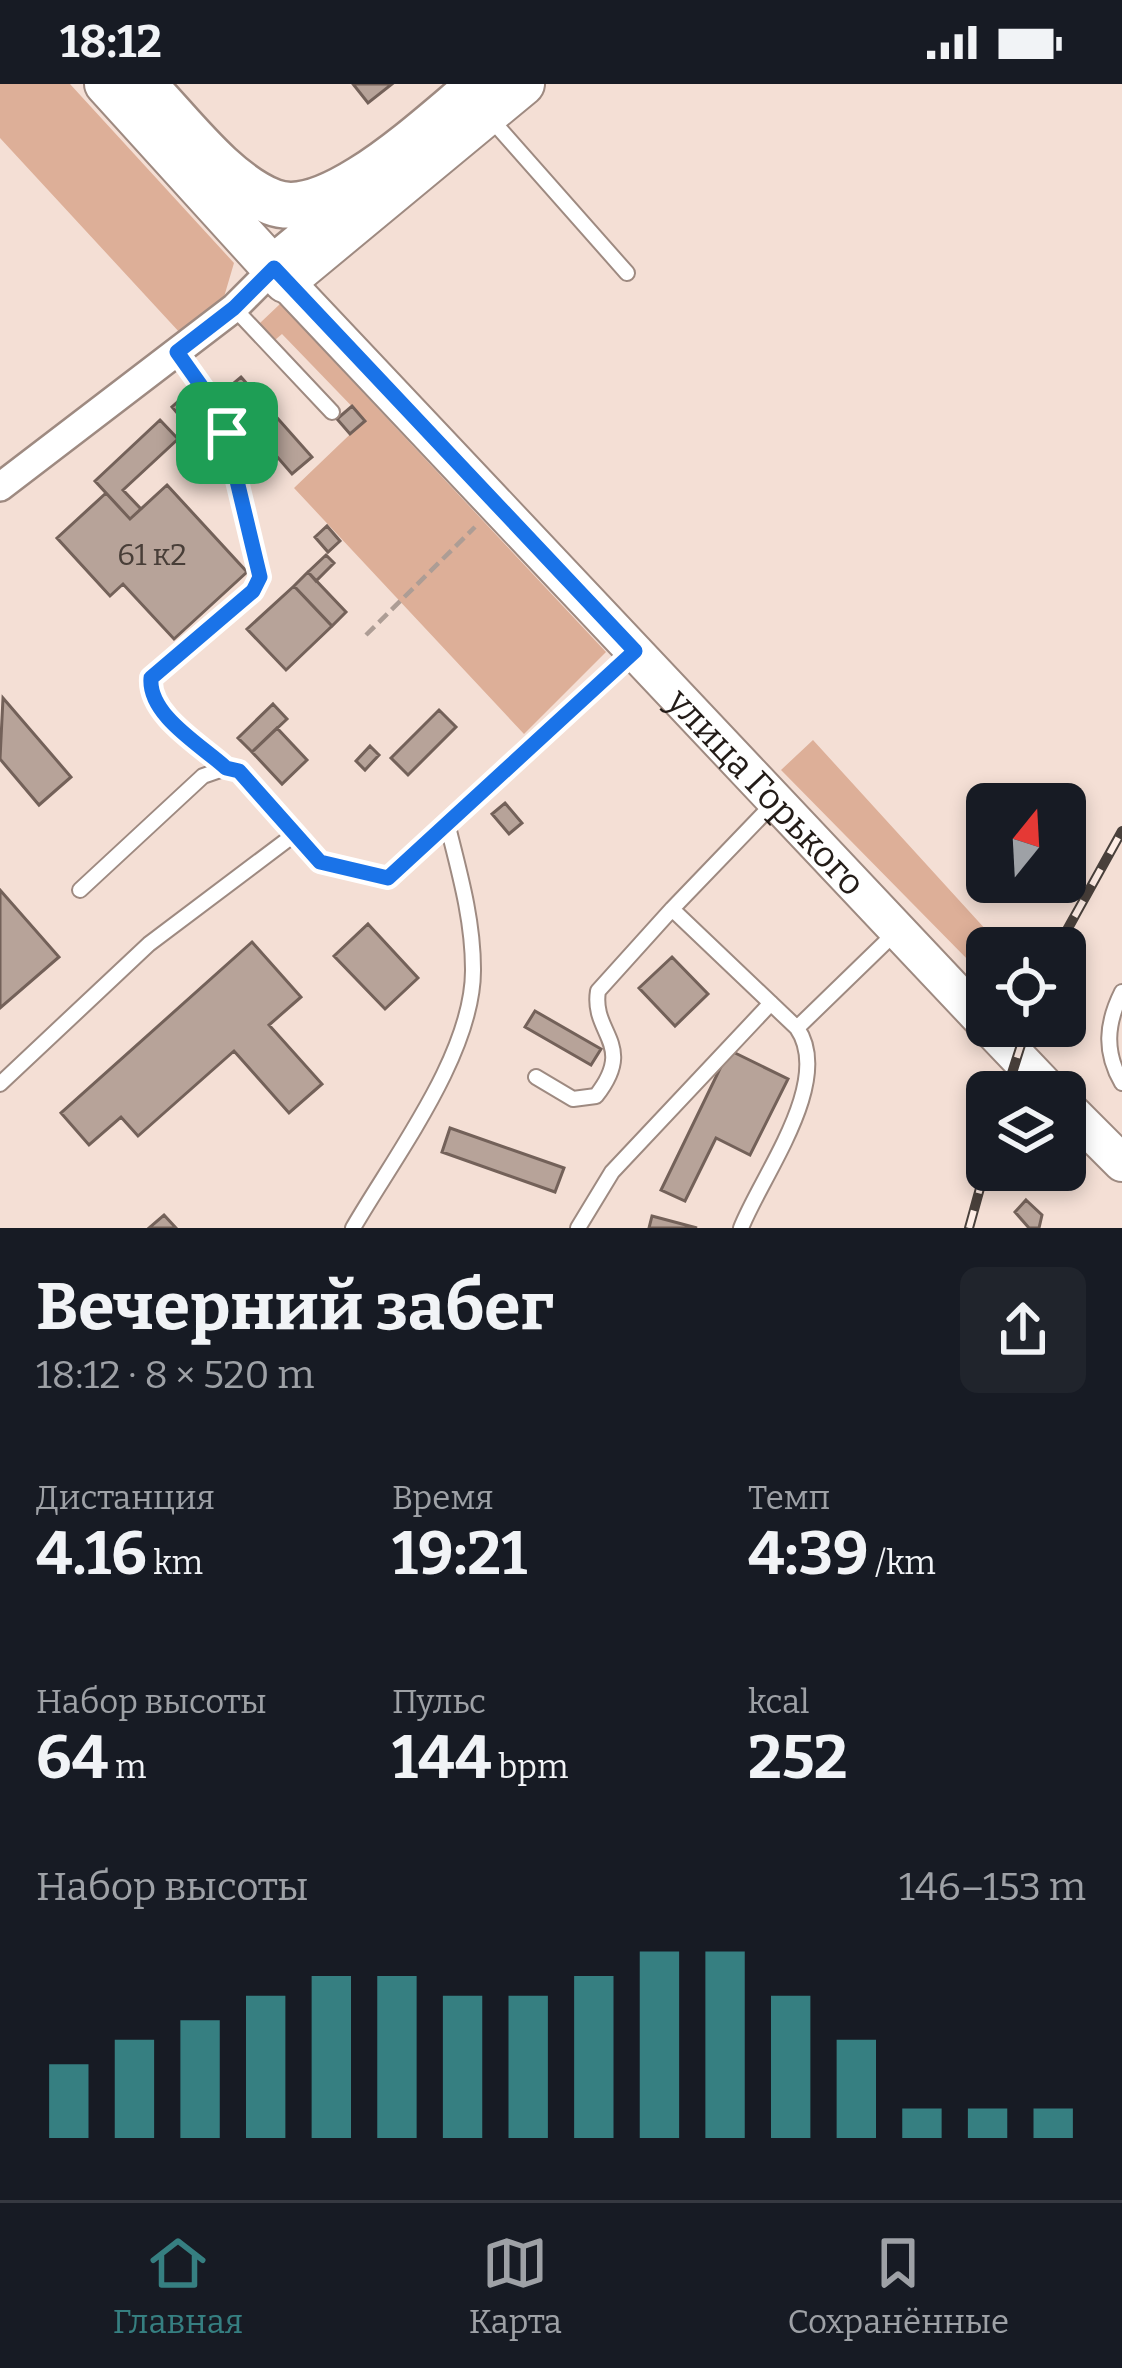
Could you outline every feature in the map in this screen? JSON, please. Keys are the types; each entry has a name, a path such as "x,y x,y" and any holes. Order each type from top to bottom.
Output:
{"highway":[{"path":"142,84 243,184 287,206 308,204 346,188 488,94"},
{"path":"280,274 488,94"}],"main road":[{"name":"улица Горького","path":"106,84 966,1003"},
{"path":"488,94 523,84"},
{"name":"улица Горького","path":"1007,1047 1031,1071"},
{"path":"1086,1127 1122,1163"}],"street":[{"path":"0,488 280,274"}],"lane":[{"path":"488,94 627,273"},
{"path":"234,308 332,412"},
{"path":"177,352 221,414 260,577 253,591 151,678 150,691 157,707 226,768 239,771 320,862 388,878 635,651"},
{"path":"80,890 203,776 226,768"},
{"path":"536,1077 573,1099 596,1096 613,1075 598,991 777,800"},
{"path":"353,1228 445,1072 467,1012 474,973 469,910 447,823"},
{"path":"0,1084 149,944 295,834"},
{"path":"672,909 797,1028 810,1056 801,1103 741,1228"},
{"path":"797,1028 898,929"},
{"path":"1122,992 1109,1021 1109,1053 1122,1083"},
{"path":"578,1228 612,1172 771,1003"}],"path":[{"path":"366,635 496,506"}],"shaded area":[{"path":"0,84 70,84 234,263 224,297 181,334 0,138"},
{"path":"280,304 606,652 524,734 294,488 365,420 282,334 262,351 260,323"},
{"path":"813,740 983,927 966,927 966,958 781,770"}],"building":[{"path":"353,84 392,84 368,103"},
{"path":"241,377 312,457 292,474 222,393"},
{"path":"192,389 204,402 184,421 172,407"},
{"path":"352,406 365,421 350,434 337,419"},
{"path":"160,420 178,439 123,490 141,509 130,519 95,481"},
{"path":"167,485 247,572 174,639 123,584 110,596 57,538 106,493 130,519"},
{"path":"327,526 340,541 328,552 315,537"},
{"path":"326,555 334,563 316,581 308,572"},
{"path":"308,572 346,612 332,626 294,586"},
{"path":"294,586 332,626 286,670 247,629"},
{"path":"3,698 71,777 39,805 0,759"},
{"path":"273,704 287,719 252,752 238,738"},
{"path":"439,710 456,727 408,775 391,758"},
{"path":"277,728 307,760 282,784 252,752"},
{"path":"370,746 379,755 365,770 356,761"},
{"path":"505,803 522,823 509,834 492,814"},
{"path":"0,890 59,957 0,1008"},
{"path":"368,924 418,978 385,1009 334,956"},
{"path":"252,942 301,997 269,1025 322,1084 289,1113 234,1051 138,1136 121,1117 89,1145 61,1113"},
{"path":"672,957 708,994 675,1026 639,988"},
{"path":"535,1011 601,1049 591,1065 525,1027"},
{"path":"729,1050 788,1079 750,1155 716,1138 685,1201 661,1190"},
{"path":"450,1128 564,1168 555,1192 442,1152"},
{"path":"1026,1200 1042,1215 1039,1228 1029,1228 1015,1212"},
{"path":"164,1215 176,1228 149,1228"},
{"path":"652,1216 697,1228 649,1228"}],"railway":[{"path":"1069,927 1122,831"},
{"path":"1013,1071 1020,1047"},
{"path":"969,1228 979,1191"}],"route":[{"path":"274,268 635,651 388,878 320,862 239,771 226,768 157,707 150,691 151,678 253,591 260,577 227,433 221,414 177,352 234,308 274,268"}]}
